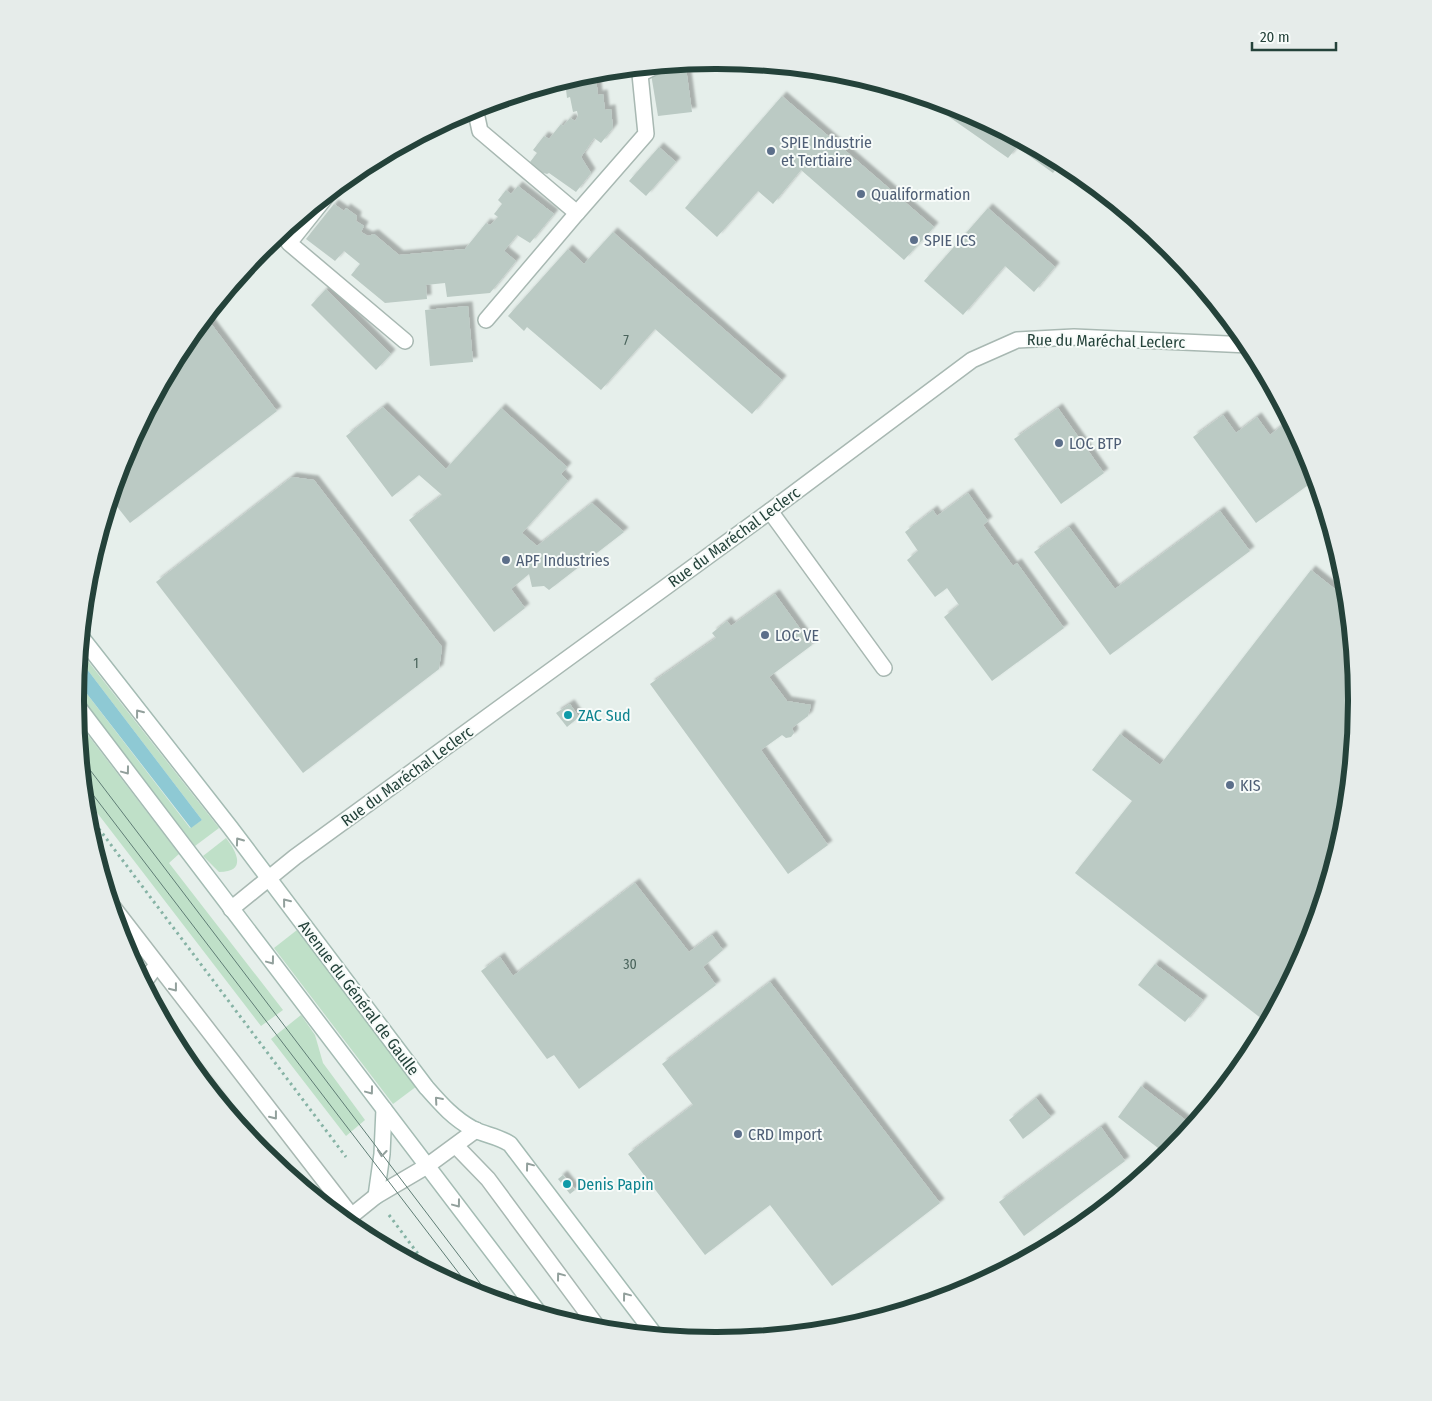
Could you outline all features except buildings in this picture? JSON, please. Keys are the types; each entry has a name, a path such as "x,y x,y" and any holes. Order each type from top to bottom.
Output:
{"street":[{"path":"486,320 646,134 640,74 641,73"},
{"path":"476,116 480,131 577,213"},
{"path":"310,217 289,243 405,341"},
{"name":"Rue du Maréchal Leclerc","path":"231,909 295,857 770,512 972,360 1017,340 1074,338 1237,345"},
{"path":"770,512 884,668"},
{"name":"Avenue du Général de Gaulle","path":"87,645 426,1086 451,1115 476,1130 496,1135 510,1144 521,1155 650,1329"},
{"path":"85,716 533,1305"},
{"path":"126,925 341,1209"},
{"path":"148,977 156,966"},
{"path":"376,1196 382,1154 384,1109"},
{"path":"351,1216 376,1196 427,1166 476,1130"},
{"path":"456,1146 488,1179 591,1320"}],"path":[{"path":"96,825 346,1157"},
{"path":"389,1215 422,1259"}],"green space":[{"path":"86,659 219,828 195,846 84,703 84,691 190,828 202,820 86,667"},
{"path":"86,732 179,854 169,863 283,1010 261,1026 94,808"},
{"path":"226,838 236,855 236,865 233,869 219,872 203,856"},
{"path":"297,930 417,1086 393,1104 274,948"},
{"path":"301,1015 315,1035 323,1063 365,1120 346,1136 271,1039"}],"water":[{"path":"86,667 202,820 191,828 84,691"}],"tram line":[{"path":"89,768 483,1288"},
{"path":"91,793 463,1279"}],"place":[{"name":"SPIE Industrie et Tertiaire","path":"771,151"},
{"name":"Qualiformation","path":"861,194"},
{"name":"SPIE ICS","path":"914,240"},
{"name":"LOC BTP","path":"1059,443"},
{"name":"APF Industries","path":"506,560"},
{"name":"LOC VE","path":"765,635"},
{"name":"ZAC Sud","path":"568,715"},
{"name":"KIS","path":"1230,785"},
{"name":"CRD Import","path":"738,1134"},
{"name":"Denis Papin","path":"567,1184"}]}
